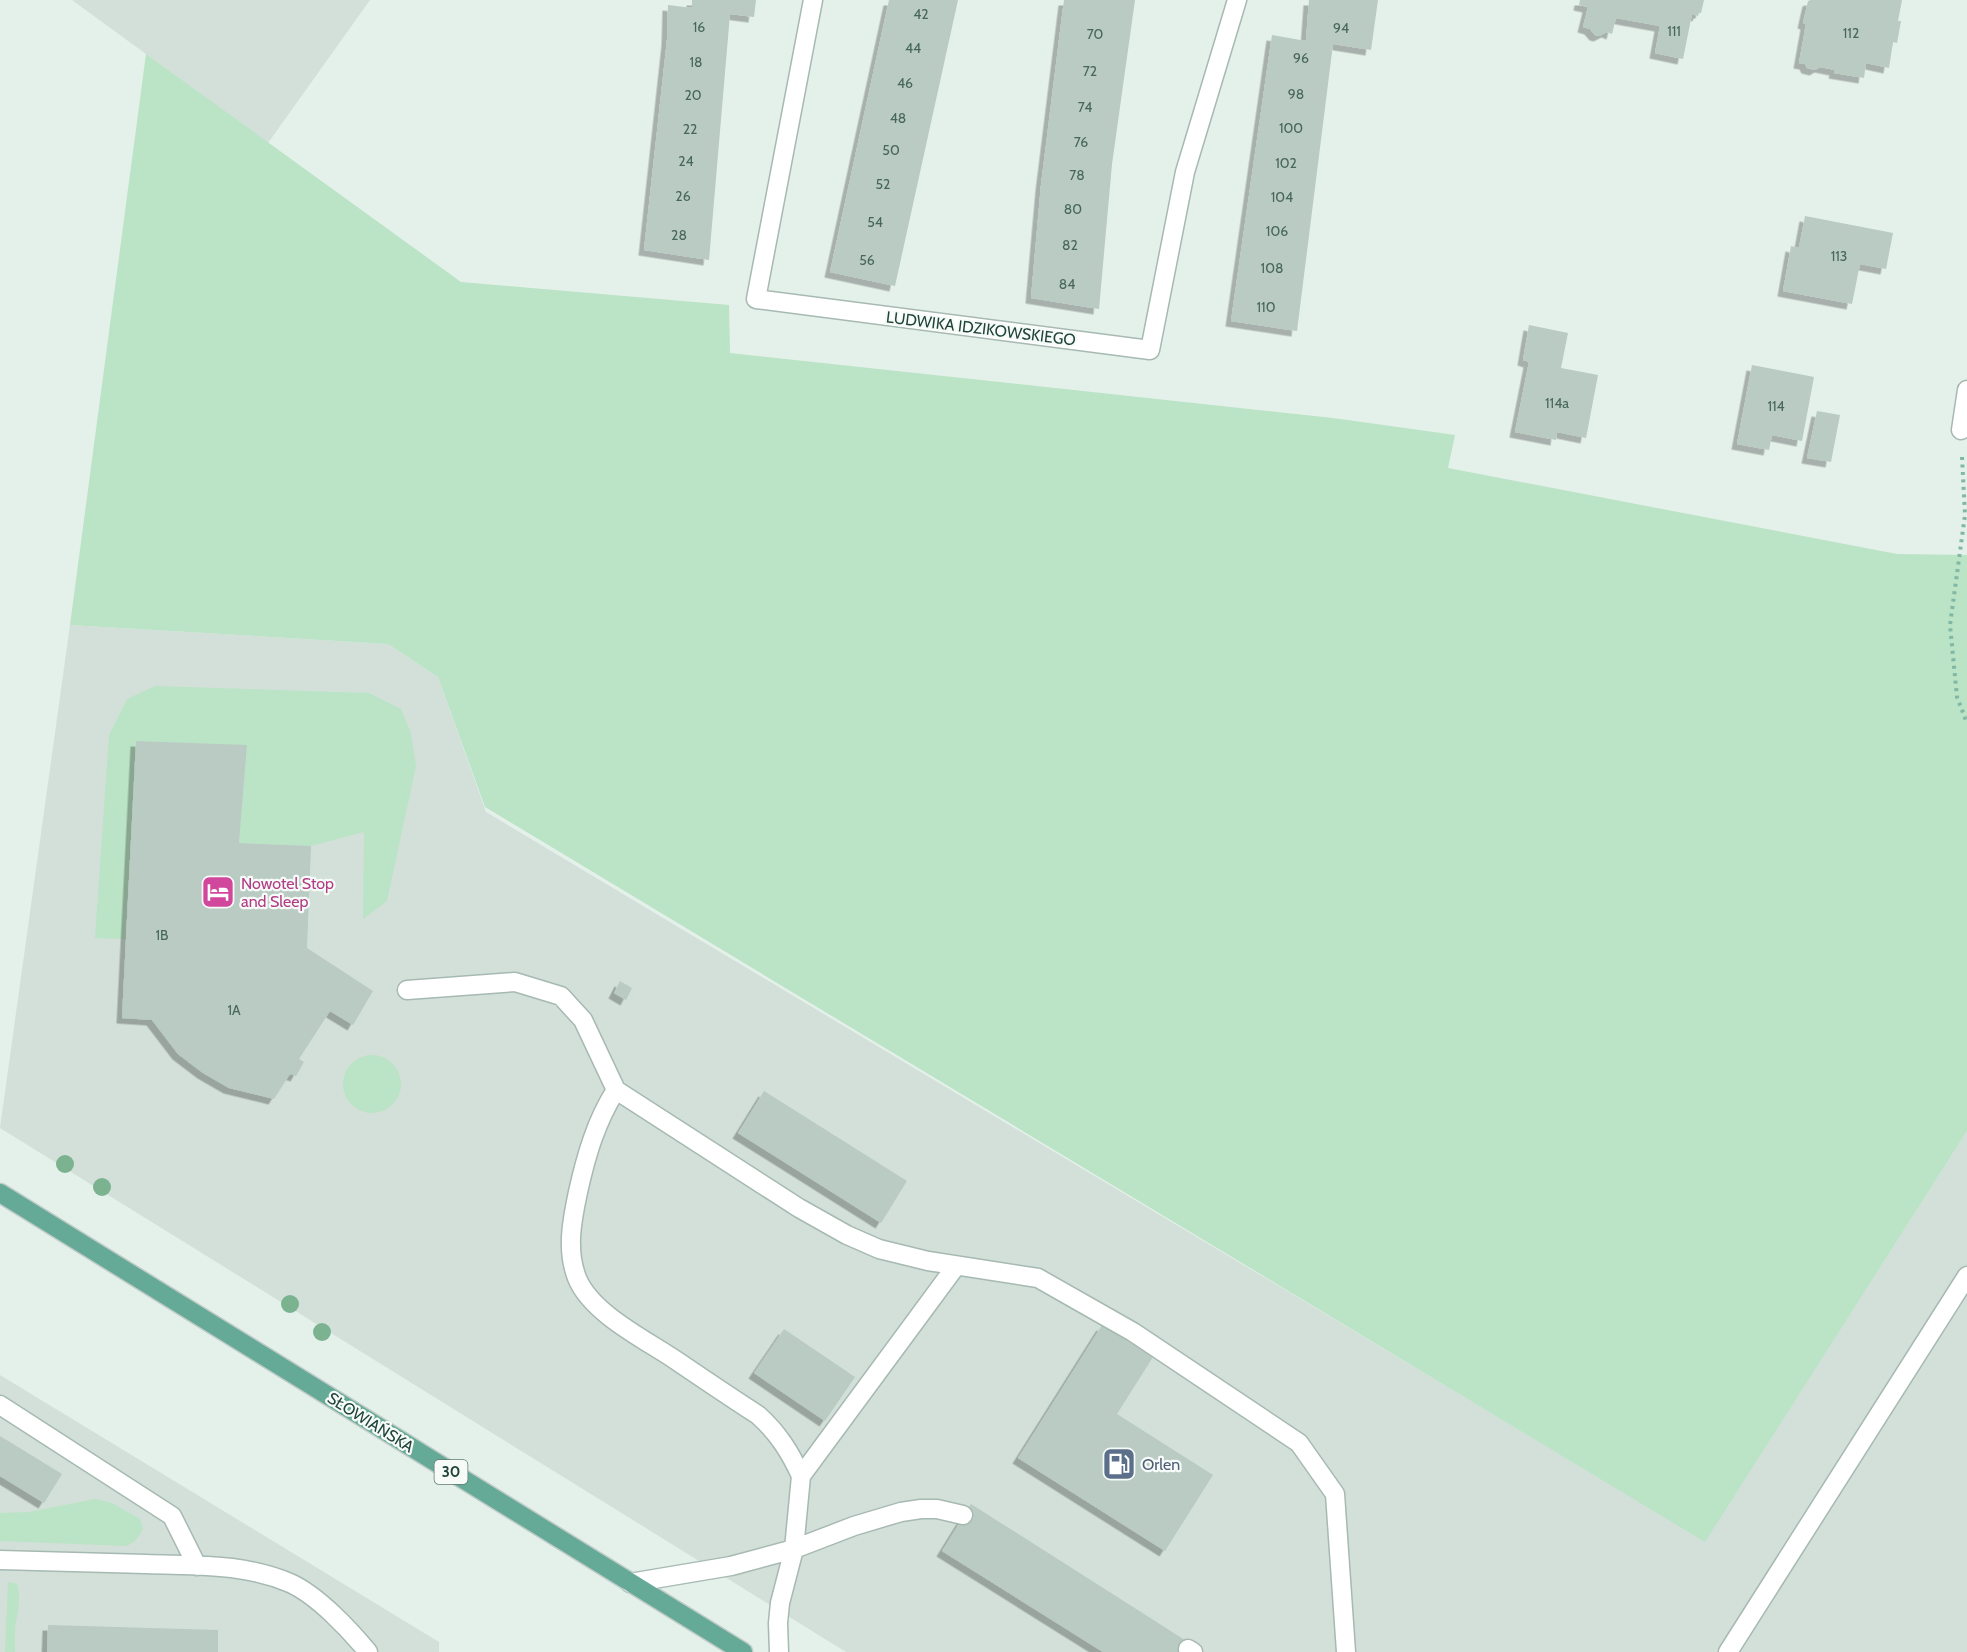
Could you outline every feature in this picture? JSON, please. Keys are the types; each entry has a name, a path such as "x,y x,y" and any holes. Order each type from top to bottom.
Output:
{"main road":[{"name":"SŁOWIAŃSKA","path":"0,1193 743,1652"}],"street":[{"name":"LUDWIKA IDZIKOWSKIEGO","path":"813,0 756,300 1150,350 1185,172 1237,0"},
{"path":"1961,430 1967,390"},
{"path":"407,990 515,982 561,996 583,1020 616,1090 799,1208 847,1235 879,1249 928,1261 1038,1278 1133,1332 1299,1443 1335,1494 1346,1652"},
{"path":"616,1090 605,1107 585,1156 573,1214 571,1236 572,1256 577,1278 591,1297 615,1320 758,1415 784,1443 801,1476"},
{"path":"779,1652 780,1603 794,1549 801,1476 956,1266"},
{"path":"1728,1652 1967,1276"},
{"path":"0,1405 172,1516 197,1566"},
{"path":"630,1583 732,1566 794,1549 854,1526 901,1512 929,1509 963,1515"},
{"path":"0,1560 213,1565 251,1571 291,1583 348,1628 368,1652"}],"path":[{"path":"1961,430 1965,514 1950,625 1957,697 1967,723"}],"shaded area":[{"path":"72,0 370,0 268,143"},
{"path":"70,625 388,644 438,677 486,812 1705,1541 1967,1131 1967,1652 846,1652 0,1128"},
{"path":"0,1375 439,1642 439,1652 0,1652"}],"green space":[{"path":"146,54 461,282 729,305 730,353 1333,418 1455,435 1448,468 1897,554 1967,555 1967,1131 1705,1542 485,807 438,677 388,644 70,625"},
{"path":"155,686 369,693 401,709 411,733 416,766 387,901 363,919 364,832 311,846 239,843 247,746 137,741 125,939 95,938 109,735 127,699"},
{"path":"372,1055 383,1057 393,1063 399,1073 401,1084 399,1095 393,1105 383,1111 372,1113 361,1111 351,1105 345,1095 343,1084 345,1073 351,1063 361,1057"},
{"path":"95,1499 112,1503 140,1519 143,1529 136,1540 127,1546 0,1541 0,1513 29,1512"},
{"path":"8,1582 17,1584 19,1594 15,1652 5,1652"}],"building":[{"path":"692,0 756,0 754,17 730,14 709,260 644,250 667,40 668,5 692,8"},
{"path":"889,0 958,0 895,286 830,272"},
{"path":"1064,0 1135,0 1112,164 1099,309 1031,298 1041,185"},
{"path":"1309,0 1378,0 1371,50 1333,44 1297,331 1231,321 1272,35 1306,41"},
{"path":"1580,0 1704,0 1701,13 1698,16 1692,14 1683,59 1655,53 1660,26 1616,18 1612,34 1607,32 1599,36 1595,35 1590,29 1583,27 1588,7 1579,5"},
{"path":"1902,0 1897,43 1893,42 1889,68 1866,63 1864,78 1834,73 1835,70 1820,67 1815,70 1799,63 1806,24 1803,23 1808,1"},
{"path":"1805,216 1893,233 1886,269 1860,264 1852,304 1783,291 1791,246 1799,248"},
{"path":"1529,325 1568,333 1561,368 1598,375 1586,438 1557,432 1556,440 1515,432 1529,362 1523,360"},
{"path":"1752,365 1814,377 1802,441 1772,435 1769,450 1737,444"},
{"path":"1817,411 1840,415 1831,462 1807,458"},
{"name":"Nowotel Stop and Sleep","path":"136,741 247,745 239,843 311,846 307,948 373,991 353,1025 330,1011 299,1059 304,1062 296,1076 290,1074 274,1099 229,1088 203,1073 178,1054 152,1020 122,1018"},
{"path":"620,981 632,988 626,1000 614,993"},
{"path":"764,1091 907,1181 881,1223 738,1133"},
{"path":"1102,1325 1153,1357 1117,1414 1213,1475 1165,1551 1018,1458"},
{"path":"784,1329 855,1377 825,1421 754,1373"},
{"path":"0,1436 62,1474 44,1503 0,1476"},
{"path":"971,1504 1188,1642 1182,1652 1103,1652 942,1551"},
{"path":"48,1625 218,1630 218,1652 47,1652"}],"place":[{"name":"Nowotel Stop and Sleep","path":"218,892"},
{"name":"Orlen","path":"1119,1464"}]}
